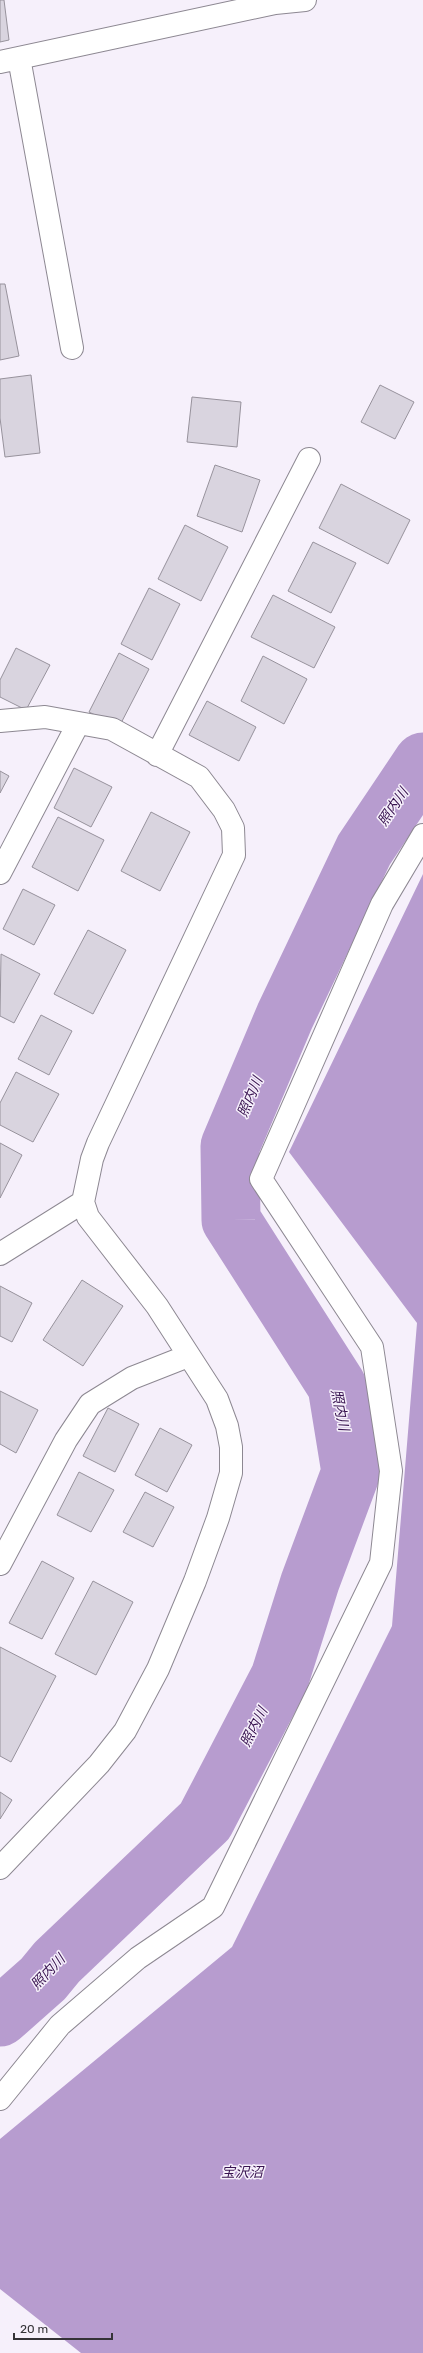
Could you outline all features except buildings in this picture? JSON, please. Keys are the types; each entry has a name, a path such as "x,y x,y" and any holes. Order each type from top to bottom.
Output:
{"street":[{"path":"72,348 10,60 275,1 305,0"},
{"path":"157,754 309,459"},
{"path":"0,722 46,717 112,729 199,777 218,802 233,828 234,855 98,1143 92,1159 83,1202 88,1217 152,1299 217,1400 227,1426 231,1447 231,1473 218,1518 195,1581 158,1669 124,1731 99,1764 0,1868"},
{"path":"0,873 78,724"},
{"path":"0,2099 60,2025 138,1958 213,1907 381,1563 391,1471 372,1347 261,1179 382,904 423,834"},
{"path":"0,1254 83,1202"},
{"path":"0,1564 66,1440 90,1404 132,1378 188,1356"}],"water":[{"name":"宝沢沼","path":"423,874 423,2353 81,2353 0,2289 0,2139 232,1947 392,1626 417,1323 289,1152"}],"waterway":[{"name":"照内川","path":"0,2017 43,1979 57,1962 205,1821 280,1677 310,1582 351,1472 337,1386 231,1220 230,1146 285,1016 364,850 423,762"}]}
